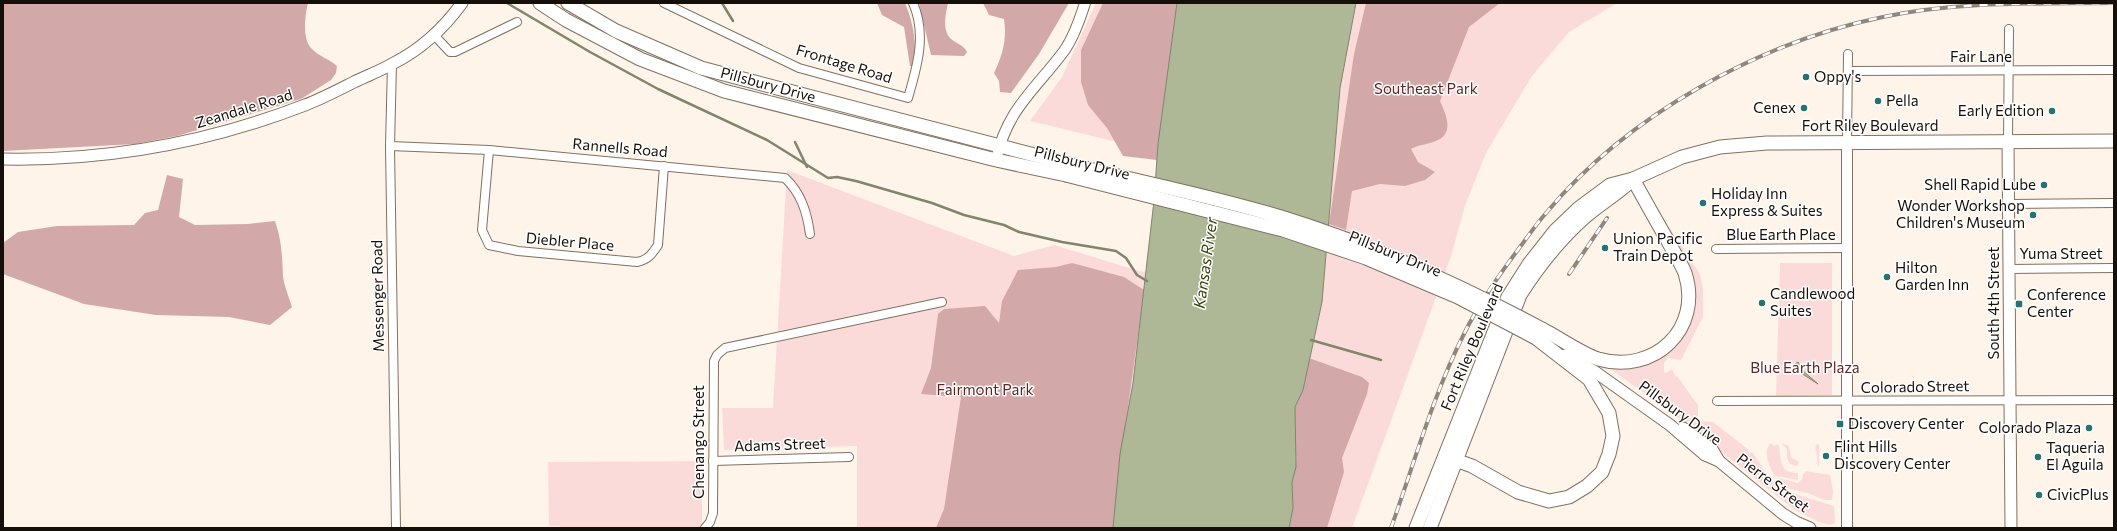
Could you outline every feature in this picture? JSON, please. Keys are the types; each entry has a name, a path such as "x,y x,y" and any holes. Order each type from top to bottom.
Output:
{"highway":[{"name":"Pillsbury Drive","path":"540,3 566,20 640,59 724,91 996,160 1068,170"},
{"name":"Pillsbury Drive","path":"568,3 616,31 701,68 999,145 1068,170 1283,230 1366,258 1458,297 1539,334"},
{"name":"Fort Riley Boulevard","path":"1416,528 1450,458 1520,294 1537,269 1560,241 1587,216 1615,196 1633,179 1682,157 1720,147 1767,143 2114,141"},
{"path":"1539,334 1598,358 1621,362 1646,358 1670,344 1680,330 1687,314 1690,294 1684,272 1633,179"},
{"path":"1450,458 1472,466 1518,492 1548,501 1569,497 1587,486 1602,472 1609,454 1613,436 1609,413 1589,379 1539,334"},
{"name":"Fort Riley Boulevard","path":"1430,528 1450,458"}],"main road":[{"name":"Zeandale Road","path":"3,159 86,156 174,146 233,131 306,105 392,64 434,35 462,3"},
{"name":"South 4th Street","path":"2008,141 2011,528"},
{"name":"Pillsbury Drive","path":"1539,334 1670,425 1706,455 1719,461"},
{"name":"Pierre Street","path":"1719,461 1783,514 1810,528"}],"street":[{"name":"Frontage Road","path":"664,3 799,68 908,98 920,52 920,28 913,3"},
{"path":"996,160 999,145 1011,117 1064,50 1074,34 1086,3"},
{"path":"434,35 450,52 455,52 517,22"},
{"name":"South 4th Street","path":"2008,141 2009,29"},
{"path":"1847,528 1848,402 1846,248 1848,54"},
{"name":"Messenger Road","path":"392,64 390,146 396,528"},
{"name":"Fair Lane","path":"1848,72 2114,70"},
{"name":"Rannells Road","path":"390,146 489,150 785,178 793,185 801,198 810,234"},
{"name":"Diebler Place","path":"489,150 482,230 489,245 518,251 637,262 644,261 651,256 658,245 664,166"},
{"path":"2009,204 2114,203"},
{"name":"Blue Earth Place","path":"1716,249 1846,248"},
{"name":"Yuma Street","path":"2009,268 2114,268"},
{"name":"Chenango Street","path":"705,528 710,522 713,513 714,361 717,355 725,348 942,302"},
{"name":"Colorado Street","path":"1717,401 1848,402 2114,400"},
{"name":"Adams Street","path":"713,461 849,457"}],"green space":[{"path":"3,3 308,3 305,33 308,44 317,53 337,66 336,73 331,80 301,99 177,136 135,144 3,151"},
{"path":"877,3 905,3 911,19 914,34 915,50 913,66 910,66 904,27 882,15"},
{"path":"919,3 948,3 945,21 946,30 950,38 965,49 967,52 964,56 931,55"},
{"path":"983,3 1069,3 1039,54 1011,93 1000,92 999,81 994,73 1004,46 1004,19 989,15"},
{"path":"1096,3 1177,3 1158,152 1030,121 1062,77"},
{"path":"1103,3 1177,3 1157,160 1123,156 1107,128 1088,105 1081,82 1081,50"},
{"name":"Southeast Park","path":"1356,3 1617,3 1569,32 1532,76 1486,153 1465,206 1451,256 1352,528 1289,528 1292,482 1296,467 1295,407 1303,390 1322,302 1340,88"},
{"path":"1366,3 1500,3 1469,27 1440,101 1447,122 1446,132 1443,137 1411,149 1418,162 1435,172 1425,180 1405,186 1380,184 1352,191 1346,230 1329,224 1354,54"},
{"name":"Fairmont Park","path":"787,170 1014,256 1054,245 1146,273 1133,383 1120,454 1113,528 857,528 857,446 724,450 722,408 773,408"},
{"path":"167,175 183,179 179,217 195,225 248,224 275,221 282,255 285,288 292,307 270,325 229,317 156,315 84,304 3,274 3,243 18,232 57,226 134,225 145,213 158,210"},
{"path":"1656,208 1700,274 1703,288 1703,317 1681,360 1668,358 1664,363 1664,372 1666,373 1672,369 1676,377 1677,376 1698,405 1698,421 1713,422 1749,450 1748,451 1750,453 1752,452 1771,480 1782,490 1834,506 1835,523 1830,525 1819,522 1795,510 1676,416 1612,370 1612,368 1630,369 1647,365 1662,357 1676,346 1686,332 1693,317 1696,299 1694,281 1691,272"},
{"path":"1072,263 1124,277 1144,290 1113,528 936,528 944,509 961,397 921,394 931,368 938,314 944,309 985,306 999,323 1002,301 1018,270 1056,267"},
{"name":"Blue Earth Plaza","path":"1780,263 1832,263 1832,395 1776,396"},
{"path":"1309,358 1362,377 1369,383 1367,394 1342,458 1344,472 1327,528 1289,528 1293,508 1292,482 1296,467 1295,407 1303,390"},
{"path":"1771,443 1774,446 1778,444 1783,467 1791,472 1798,473 1798,480 1775,476 1767,459 1768,446"},
{"path":"1781,443 1789,446 1791,457 1799,462 1797,466 1790,464 1787,458 1787,449"},
{"path":"1817,444 1819,444 1819,467 1815,448"},
{"path":"702,461 702,528 560,528 560,526 549,526 548,462"},
{"path":"1806,471 1830,475 1833,491 1832,500 1822,499 1782,486 1775,480 1779,478 1798,483"}],"water":[{"name":"Kansas River","path":"1177,3 1356,3 1340,88 1322,302 1303,390 1295,407 1296,467 1292,482 1293,508 1289,528 1113,528 1120,454 1133,383 1154,201 1158,144"},
{"path":"1798,362 1802,370 1818,384 1801,373 1795,364"}],"waterway":[{"path":"507,3 590,52 658,89 767,140 828,178 837,177 856,181 932,203 964,215 1004,225 1019,232 1062,242 1116,251 1126,258 1137,275 1147,281"},
{"path":"722,3 733,21"},
{"path":"795,142 807,167"},
{"path":"1311,340 1381,360"}],"railway":[{"path":"1391,528 1433,405 1453,357 1483,300 1504,268 1547,212 1580,177 1616,144 1656,114 1699,88 1744,64 1790,44 1837,29 1883,17 1940,8 1998,4 2114,3"},
{"path":"1569,274 1607,218"}],"place":[{"name":"Oppy's","path":"1806,77"},
{"name":"Pella","path":"1878,101"},
{"name":"Cenex","path":"1804,108"},
{"name":"Early Edition","path":"2052,111"},
{"name":"Shell Rapid Lube","path":"2044,185"},
{"name":"Holiday Inn Express & Suites","path":"1703,203"},
{"name":"Wonder Workshop Children's Museum","path":"2033,215"},
{"name":"Union Pacific Train Depot","path":"1605,248"},
{"name":"Hilton Garden Inn","path":"1887,277"},
{"name":"Candlewood Suites","path":"1762,303"},
{"name":"Conference Center","path":"2019,304"},
{"name":"Discovery Center","path":"1840,424"},
{"name":"Colorado Plaza","path":"2089,428"},
{"name":"Flint Hills Discovery Center","path":"1826,456"},
{"name":"Taqueria El Aguila","path":"2038,457"},
{"name":"CivicPlus","path":"2039,495"}]}
